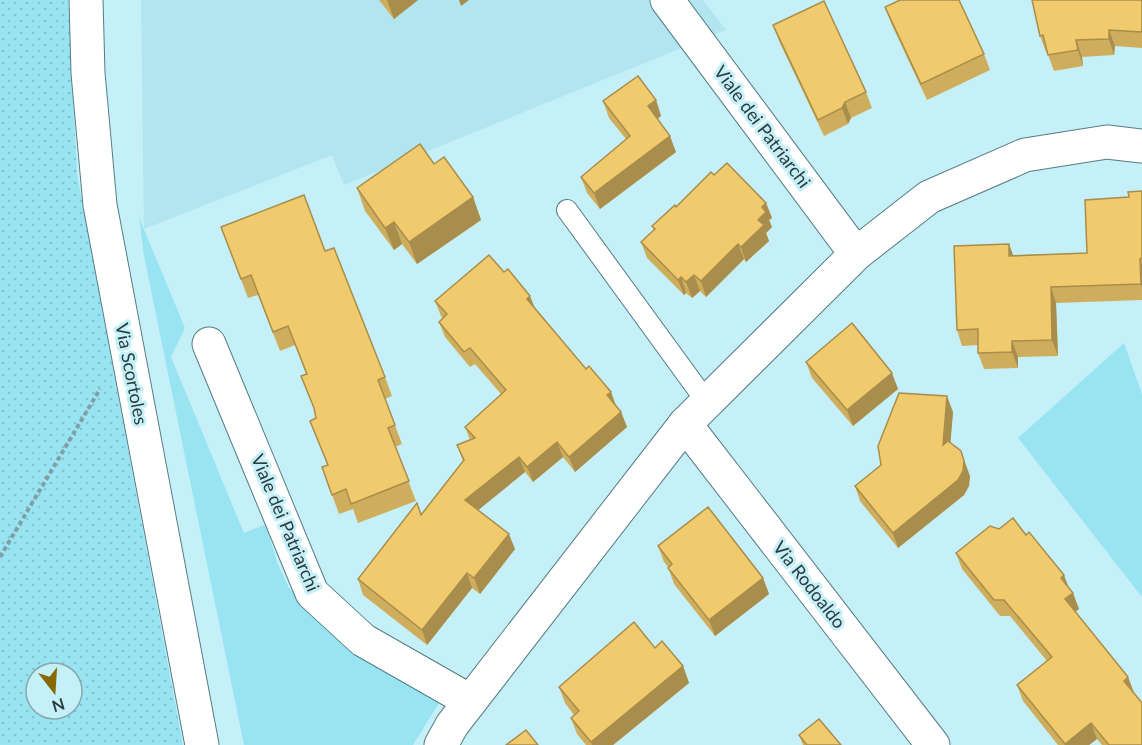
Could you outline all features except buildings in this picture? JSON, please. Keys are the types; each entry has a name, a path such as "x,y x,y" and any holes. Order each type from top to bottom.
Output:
{"street":[{"name":"Via Scortoles","path":"86,0 88,73 100,205 202,745"},
{"name":"Viale dei Patriarchi","path":"667,0 856,254"},
{"path":"441,745 452,725 470,701 696,413 856,254 929,197 1025,155 1107,142 1142,146"},
{"name":"Viale dei Patriarchi","path":"208,344 312,593 363,640 470,701"},
{"name":"Via Rodoaldo","path":"696,413 933,745"}],"lane":[{"path":"567,210 696,413"}],"path":[{"path":"0,557 101,387 129,367"}],"shaded area":[{"path":"0,0 68,0 77,174 183,745 0,745"},
{"path":"141,0 703,0 726,30 344,185 332,155 144,229"},
{"path":"139,217 185,328 171,357 244,533 266,524 277,562 289,588 308,608 441,700 413,745 244,745 144,256"},
{"path":"1124,343 1142,394 1142,597 1018,438"}]}
